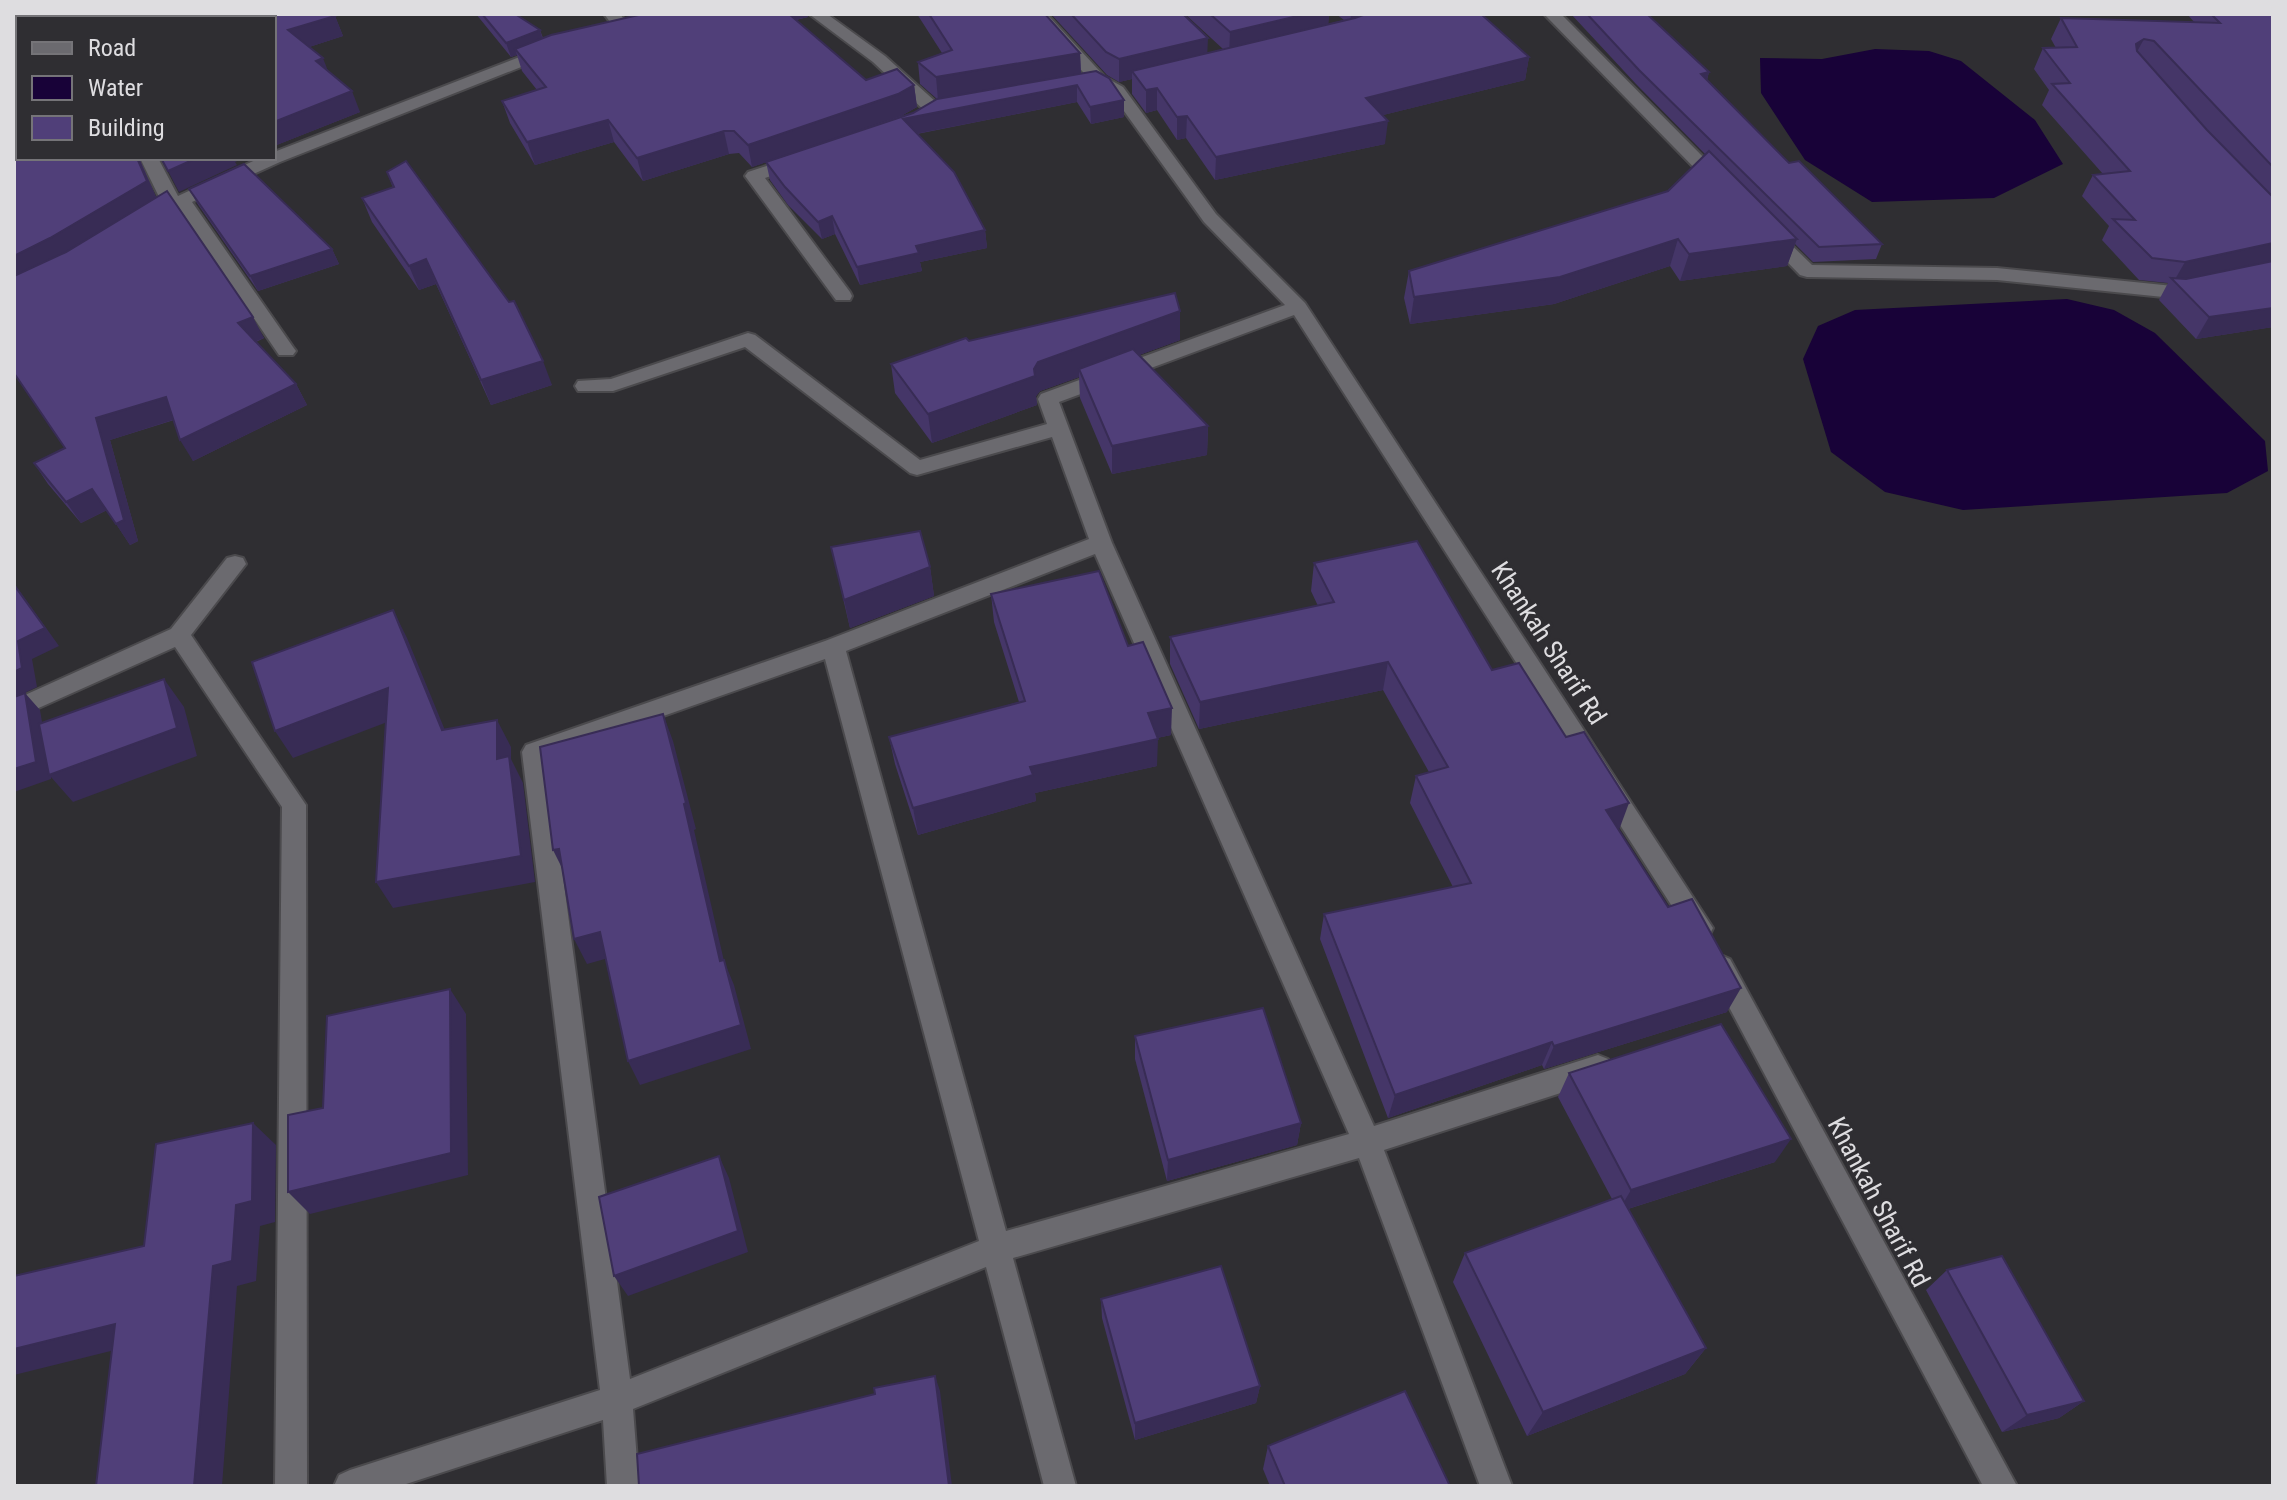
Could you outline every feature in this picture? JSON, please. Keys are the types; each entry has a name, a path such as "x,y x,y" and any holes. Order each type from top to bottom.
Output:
{"street":[{"path":"612,14 625,32"},
{"path":"817,14 879,59 927,112 972,103"},
{"name":"Khankah Sharif Rd","path":"1038,14 1108,85 1210,218 1298,307 1696,922 2001,1486"},
{"path":"1552,14 1732,197"},
{"path":"276,157 567,46"},
{"path":"810,156 754,176 843,296"},
{"path":"150,160 177,202 286,351"},
{"path":"134,228 177,202 270,160"},
{"path":"1754,218 1807,271 1997,274 2173,292 2216,283"},
{"path":"1298,307 1048,399 1101,543 1367,1142 1496,1486"},
{"path":"585,386 613,385 748,339 917,468 1058,428"},
{"path":"623,1486 617,1400 534,752 833,647 1101,543"},
{"path":"14,710 179,635 235,564"},
{"path":"179,635 294,805 291,1486"},
{"path":"833,647 1060,1486"},
{"path":"1720,1030 1749,1020"},
{"path":"350,1486 617,1400 998,1248 1367,1142 1632,1058"}],"water":[{"path":"1875,49 1929,51 1961,61 2035,120 2063,164 1994,198 1872,202 1805,160 1761,93 1760,58 1822,59"},
{"path":"2067,299 2114,310 2155,333 2265,441 2268,471 2227,493 1963,510 1885,492 1831,452 1803,359 1818,326 1855,310"}],"building":[{"path":"14,14 335,16 288,30 323,58 316,61 352,91 276,121 276,16 16,16 16,160 138,160 147,181 14,256"},
{"path":"482,14 515,14 540,30 506,43"},
{"path":"643,14 789,14 866,80 897,69 914,85 898,94 748,145 734,131 724,131 637,158 608,120 527,142 502,101 546,87 515,49 551,35"},
{"path":"929,14 1045,14 1080,53 936,77 918,62 952,50"},
{"path":"1071,14 1183,14 1208,38 1119,59 1106,52"},
{"path":"1210,14 1306,14 1230,32"},
{"path":"1366,14 1481,14 1529,57 1366,98 1388,121 1216,157 1187,116 1177,117 1157,88 1146,90 1132,71 1355,18"},
{"path":"1587,14 1647,14 1709,72 1701,74 1789,163 1799,161 1882,244 1819,247 1639,70"},
{"path":"2211,14 2273,14 2273,167 2154,41 2144,39 2136,44 2137,51 2207,130 2273,197 2273,243 2185,262 2152,258 2113,219 2135,220 2093,175 2130,171 2052,84 2070,83 2043,48 2077,47 2061,18 2220,23"},
{"path":"1096,71 1109,78 1124,100 1090,107 1077,85 903,119 954,172 985,230 916,246 919,253 857,267 832,216 818,222 766,162 913,113 937,99"},
{"path":"1709,151 1797,239 1689,254 1678,239 1560,277 1414,297 1409,271 1668,191"},
{"path":"162,160 193,160 168,171"},
{"path":"406,161 509,302 514,301 543,361 481,380 426,259 409,266 362,198 394,187 387,172"},
{"path":"244,164 332,249 250,276 189,189"},
{"path":"167,191 253,317 238,323 296,384 180,440 166,397 96,418 124,520 116,524 92,489 66,502 34,463 65,448 14,373 14,276 66,252"},
{"path":"2273,261 2273,308 2209,317 2171,278 2186,279"},
{"path":"1175,293 1180,311 1038,362 1034,369 1035,376 928,414 891,364 966,338 969,341"},
{"path":"1133,349 1208,426 1112,446 1079,369"},
{"path":"920,531 930,567 844,600 831,547"},
{"path":"1417,541 1492,670 1519,663 1566,737 1584,732 1629,803 1606,810 1668,907 1692,899 1741,988 1554,1046 1552,1042 1395,1095 1324,914 1471,883 1416,776 1448,767 1388,662 1200,702 1170,637 1334,602 1314,563"},
{"path":"1099,571 1128,646 1143,642 1172,708 1148,713 1158,739 1030,767 1033,775 913,808 889,737 1025,701 991,594"},
{"path":"14,585 45,628 18,641 22,668 14,672"},
{"path":"393,610 442,730 497,720 497,759 509,756 521,856 376,882 388,688 275,731 252,662"},
{"path":"164,679 177,728 49,775 39,724"},
{"path":"25,693 36,762 14,769 14,697"},
{"path":"663,714 720,961 724,960 741,1025 628,1061 600,932 574,939 559,849 553,850 540,747"},
{"path":"450,989 451,1153 288,1192 288,1115 323,1108 327,1016"},
{"path":"1263,1008 1301,1123 1168,1160 1135,1036"},
{"path":"1721,1024 1791,1139 1631,1190 1569,1073"},
{"path":"253,1123 252,1201 236,1205 232,1261 213,1266 194,1486 96,1486 115,1324 14,1349 14,1276 144,1246 156,1144"},
{"path":"719,1156 738,1231 614,1276 599,1197"},
{"path":"1621,1196 1706,1348 1543,1412 1465,1253"},
{"path":"2002,1256 2084,1401 2027,1415 1947,1270"},
{"path":"1221,1266 1260,1386 1135,1423 1101,1299"},
{"path":"935,1376 949,1486 639,1486 637,1454 875,1394 874,1388"},
{"path":"1405,1391 1450,1486 1285,1486 1268,1446"}]}
